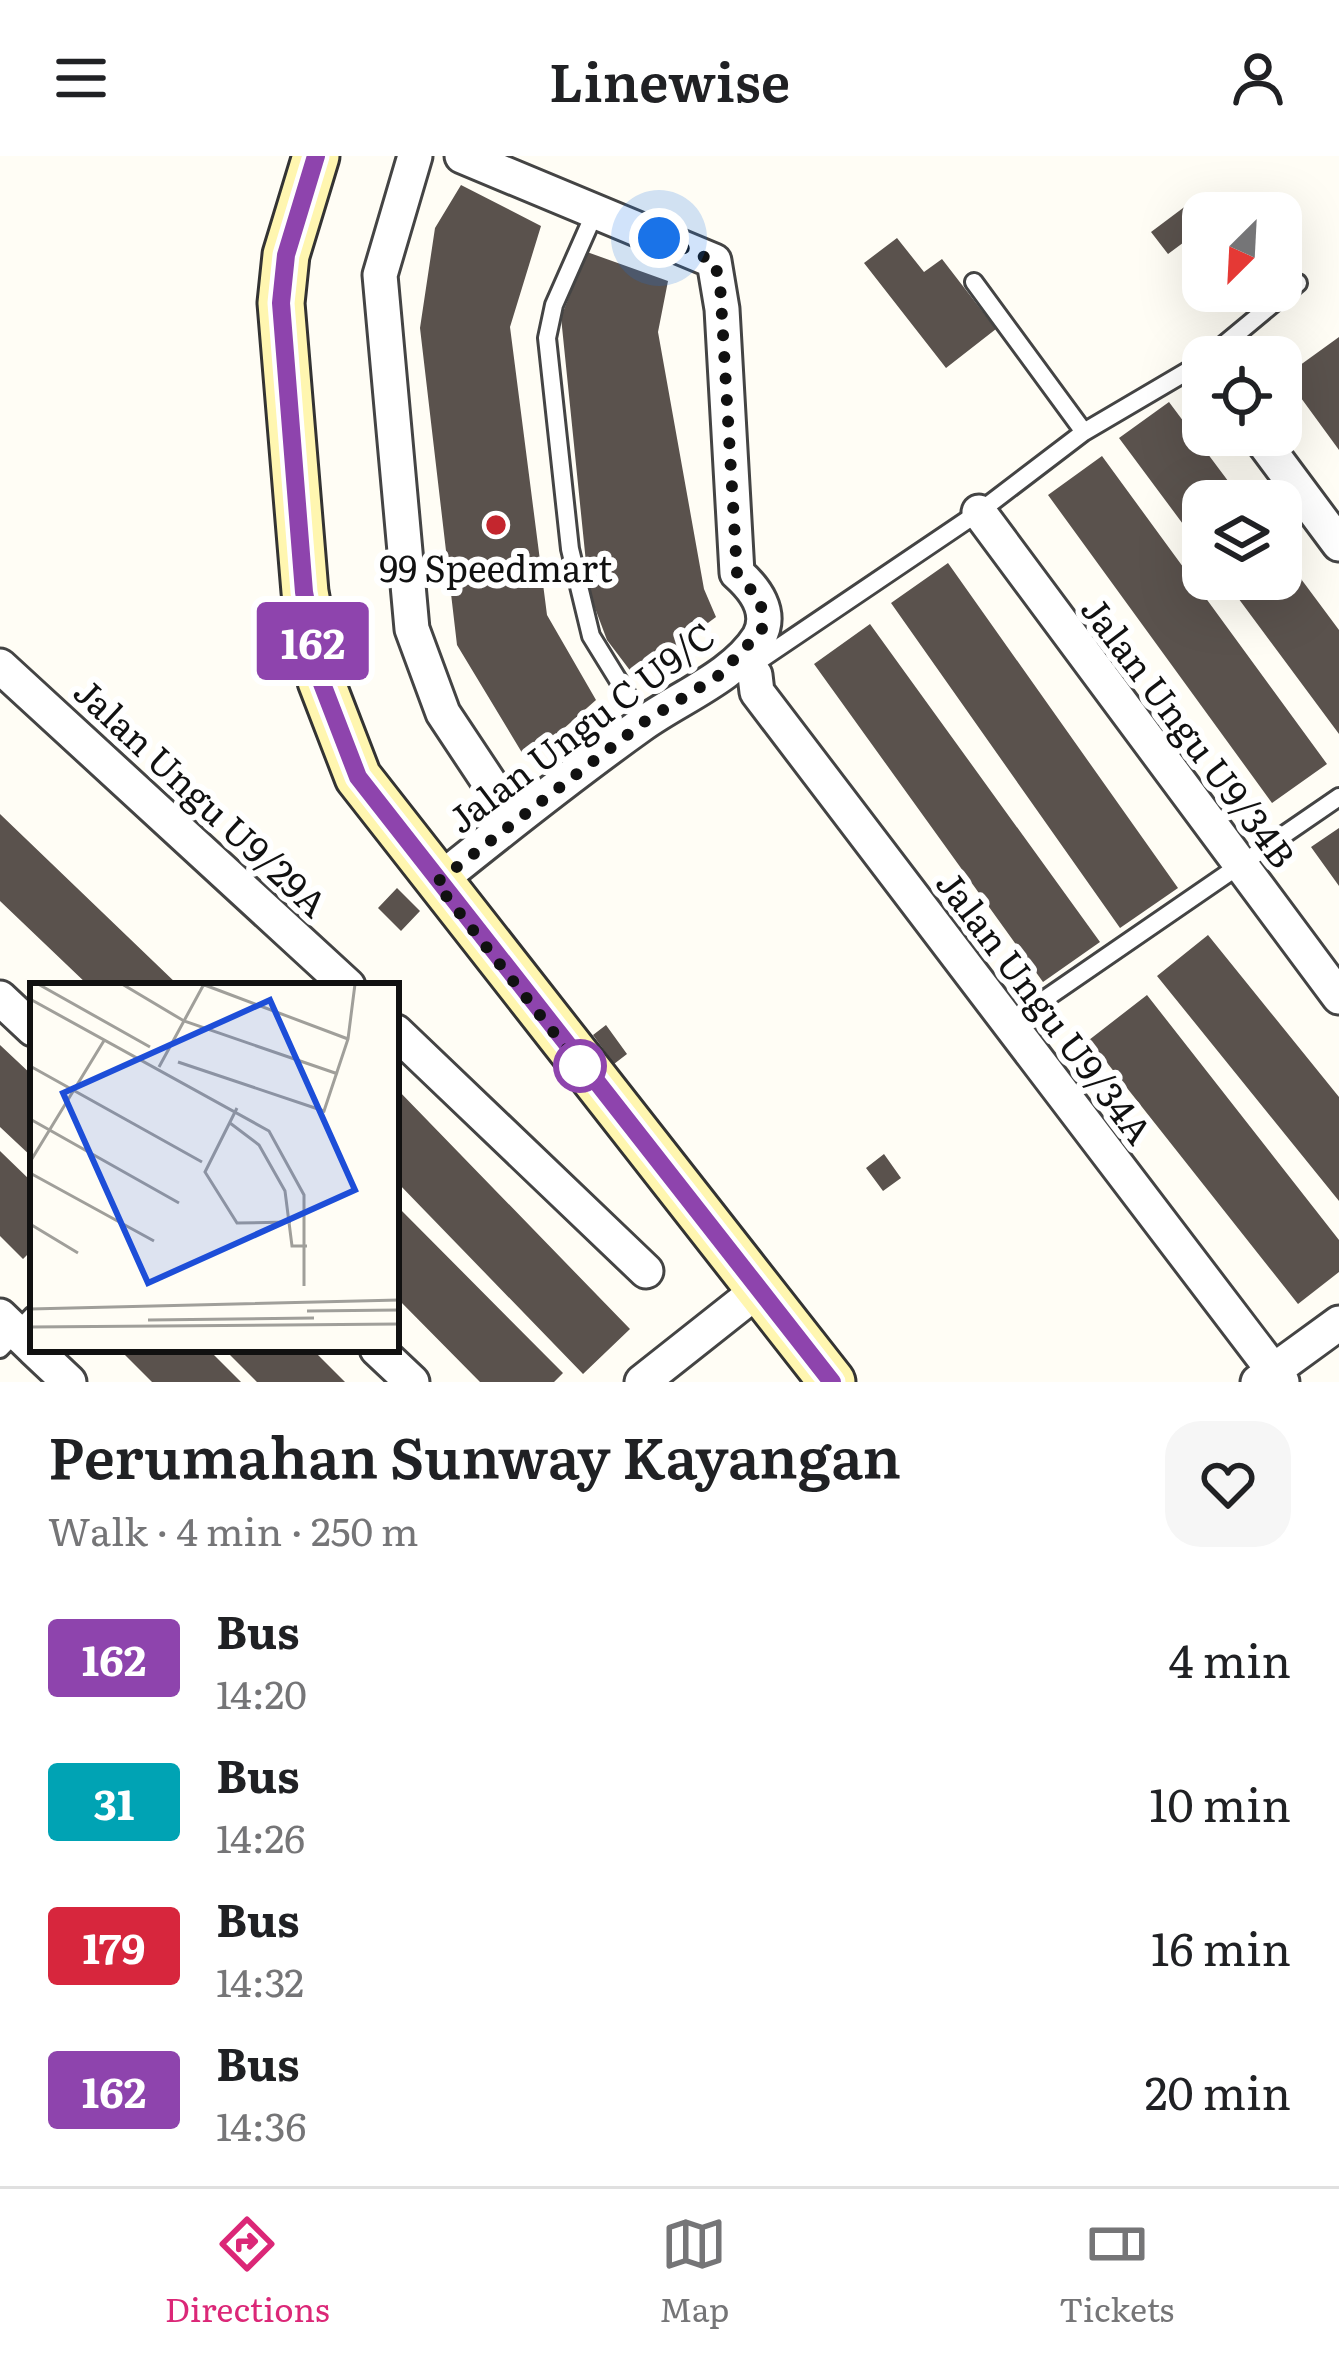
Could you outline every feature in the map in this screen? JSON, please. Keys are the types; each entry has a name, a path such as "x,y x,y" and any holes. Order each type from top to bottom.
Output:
{"street":[{"path":"316,156 286,255 281,303 304,592 321,681 358,777 436,883 832,1382"},
{"path":"415,156 380,275 412,628 443,712 514,820"},
{"name":"Jalan Ungu C U9/C","path":"436,883 644,722 718,676 758,639 764,614 753,587 737,573 721,296 714,261 462,156"},
{"path":"1274,456 1339,544"},
{"name":"Jalan Ungu U9/34B","path":"979,512 1339,997"},
{"name":"Jalan Ungu U9/29A","path":"0,666 335,981"},
{"name":"Jalan Ungu U9/34A","path":"755,675 757,692 1010,1023 1271,1378"},
{"path":"0,998 30,1026"},
{"path":"399,1034 646,1271"},
{"path":"642,1382 758,1291"},
{"path":"1271,1378 1339,1323"},
{"path":"37,1352 68,1382"},
{"path":"380,1352 412,1382"}],"lane":[{"path":"596,210 554,305 548,338 571,549 591,636 644,722"},
{"path":"974,282 1084,432"},
{"path":"1235,336 1264,312"},
{"path":"755,675 760,660 979,512 1084,432 1182,374"},
{"path":"1010,1023 1339,797"}],"building":[{"path":"461,185 541,226 510,327 547,615 596,700 527,761 457,645 420,328 435,228"},
{"path":"1182,209 1182,244 1168,254 1151,232"},
{"path":"897,238 924,272 942,259 996,329 946,368 864,263"},
{"path":"587,252 668,281 658,332 704,589 716,617 635,677 607,640 589,592 561,317"},
{"path":"1339,337 1339,450 1302,399 1302,364"},
{"path":"1169,402 1182,419 1182,456 1209,456 1227,480 1182,480 1182,523 1119,438"},
{"path":"1102,456 1182,566 1182,600 1207,600 1327,764 1272,803 1048,495"},
{"path":"948,563 1178,888 1120,928 891,603"},
{"path":"1302,580 1339,630 1339,734 1240,600 1302,600"},
{"path":"870,624 1100,942 1043,982 814,664"},
{"path":"0,814 176,983 86,983 0,901"},
{"path":"1339,828 1339,886 1311,847"},
{"path":"397,888 420,911 401,931 378,908"},
{"path":"1208,935 1339,1097 1339,1201 1157,976"},
{"path":"1147,995 1339,1240 1339,1272 1298,1304 1089,1040"},
{"path":"606,1025 627,1054 614,1064 593,1035"},
{"path":"0,1045 30,1073 30,1155 0,1127"},
{"path":"399,1091 630,1329 583,1374 399,1184"},
{"path":"0,1151 30,1180 30,1252 23,1259 0,1236"},
{"path":"884,1154 901,1178 883,1191 866,1168"},
{"path":"399,1208 563,1373 554,1382 480,1382 399,1300"},
{"path":"122,1352 211,1352 241,1382 152,1382"},
{"path":"227,1352 315,1352 345,1382 257,1382"}],"bus line":[{"name":"162","path":"316,156 286,255 281,303 304,592 321,681 358,777 436,883 832,1382"}],"place":[{"name":"99 Speedmart","path":"496,525"}],"route":[{"path":"580,1066 436,883 644,722 718,676 762,630 761,602 737,573 720,283 714,261 659,238"}]}
